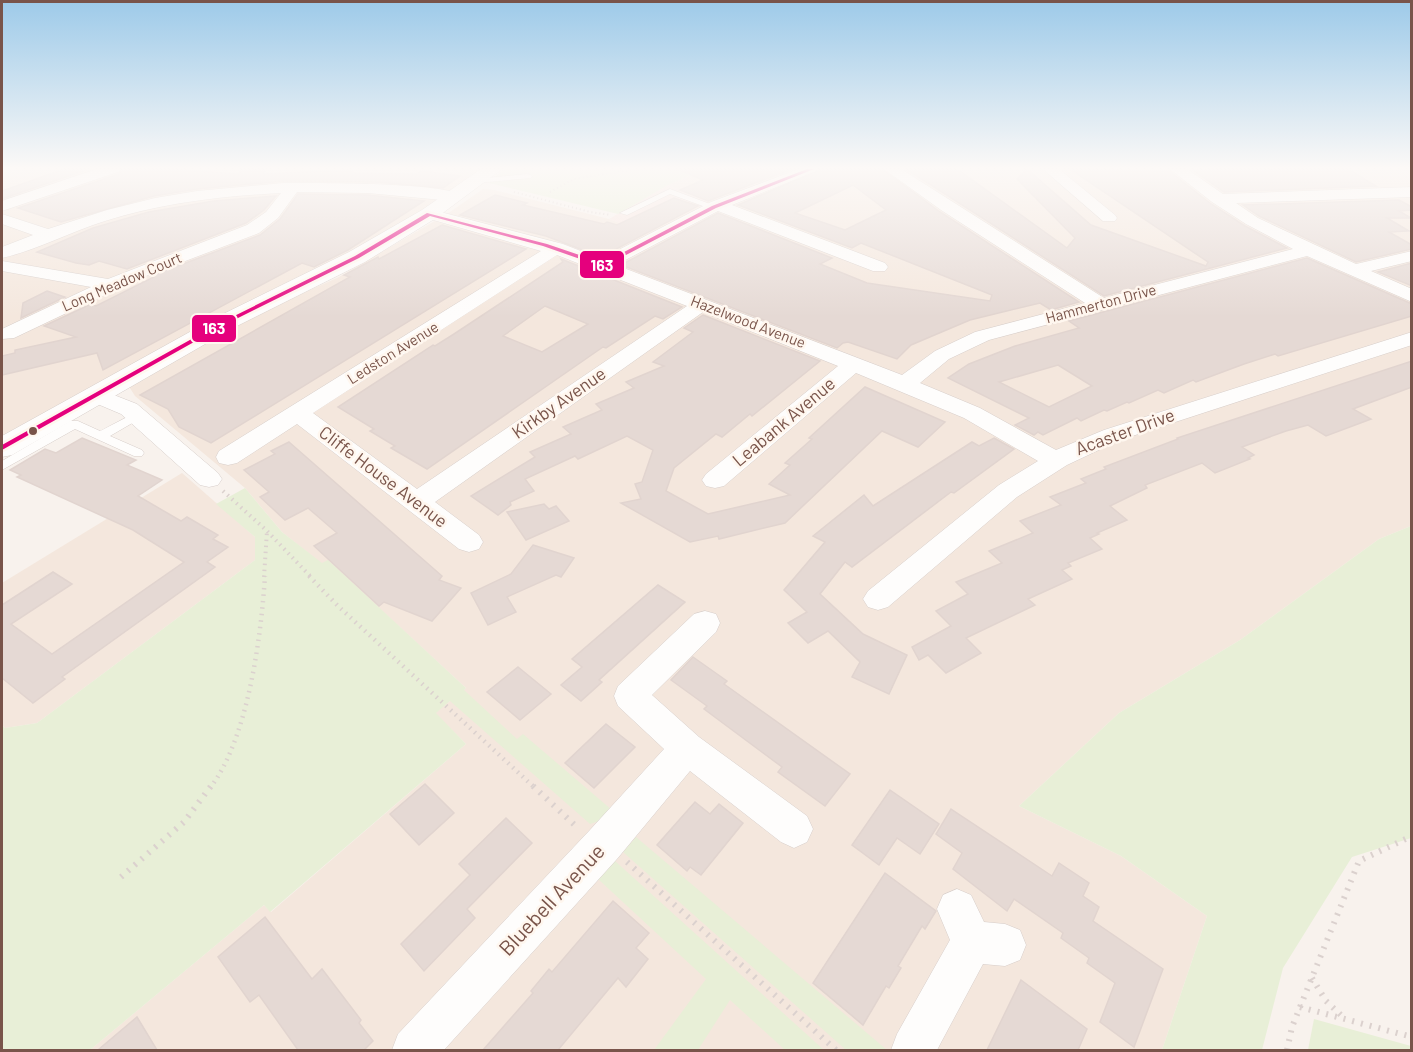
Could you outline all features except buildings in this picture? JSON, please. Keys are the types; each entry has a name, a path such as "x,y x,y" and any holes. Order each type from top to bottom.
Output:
{"street":[{"path":"2,253 99,218"},
{"name":"Long Meadow Court","path":"7,334 110,285 253,229 268,218"},
{"path":"2,448 224,323 357,257 422,218"},
{"name":"Hazelwood Avenue","path":"444,218 557,248 904,384 972,412 1055,460"},
{"path":"603,265 693,218"},
{"path":"748,218 879,267"},
{"path":"964,218 1100,304"},
{"path":"1247,218 1309,250 1412,296"},
{"path":"2,219 48,235"},
{"name":"Ledston Avenue","path":"228,457 557,248"},
{"name":"Hammerton Drive","path":"904,384 942,355 982,336 1309,250"},
{"path":"1354,270 1412,256"},
{"path":"2,266 110,285"},
{"name":"Kirkby Avenue","path":"417,502 702,304"},
{"name":"Acaster Drive","path":"878,599 1008,491 1055,460 1113,435 1412,338"},
{"name":"Leabank Avenue","path":"715,480 853,364"},
{"path":"96,395 129,409 209,479"},
{"name":"Cliffe House Avenue","path":"298,413 469,542"},
{"path":"705,622 630,696 687,748 794,829"},
{"name":"Bluebell Avenue","path":"414,1050 603,844 687,748"},
{"path":"913,1050 978,932"}],"lane":[{"path":"101,436 137,416"},
{"path":"2,466 74,424 138,453"}],"path":[{"path":"209,479 267,531 338,606 582,831 620,856 836,1050"},
{"path":"121,877 184,822 221,774 245,710 256,655 262,622 267,531"},
{"path":"1287,1050 1292,1027 1359,861 1412,836"},
{"path":"1312,978 1326,1001 1344,1018"},
{"path":"1300,1007 1412,1037"}],"shaded area":[{"path":"2,218 410,218 376,239 155,352 2,436"},
{"path":"440,218 605,218 647,233 675,218 1411,218 1411,526 1379,539 1240,640 1119,713 1019,806 1121,856 1207,916 1162,1050 90,1050 264,905 271,912 466,744 435,713 466,688 328,561 322,564 282,532 245,488 135,396 128,385 250,317 339,277"},
{"path":"611,218 676,218 647,233 609,219"},
{"path":"182,473 255,537 255,560 37,723 5,728 2,725 2,583"}],"green space":[{"path":"245,488 282,532 322,563 328,560 466,688 464,690 517,739 523,734 612,810 602,820 590,824 450,701 436,713 466,744 270,912 264,905 90,1050 2,1050 2,725 5,728 37,723 255,560 255,537 216,504"},
{"path":"1411,526 1411,838 1352,857 1283,968 1262,1050 1162,1050 1207,916 1121,856 1019,806 1119,713 1240,640 1379,539"},
{"path":"636,837 887,1050 846,1050 623,852"},
{"path":"615,861 824,1050 785,1050 730,1000 698,1050 654,1050 706,979 598,879"},
{"path":"1314,1019 1411,1046 1411,1050 1308,1050"}],"transit line":[{"name":"163","path":"2,448 224,323 357,257 422,218"},
{"name":"163","path":"444,218 545,245 603,265"},
{"name":"163","path":"603,265 693,218"}]}
